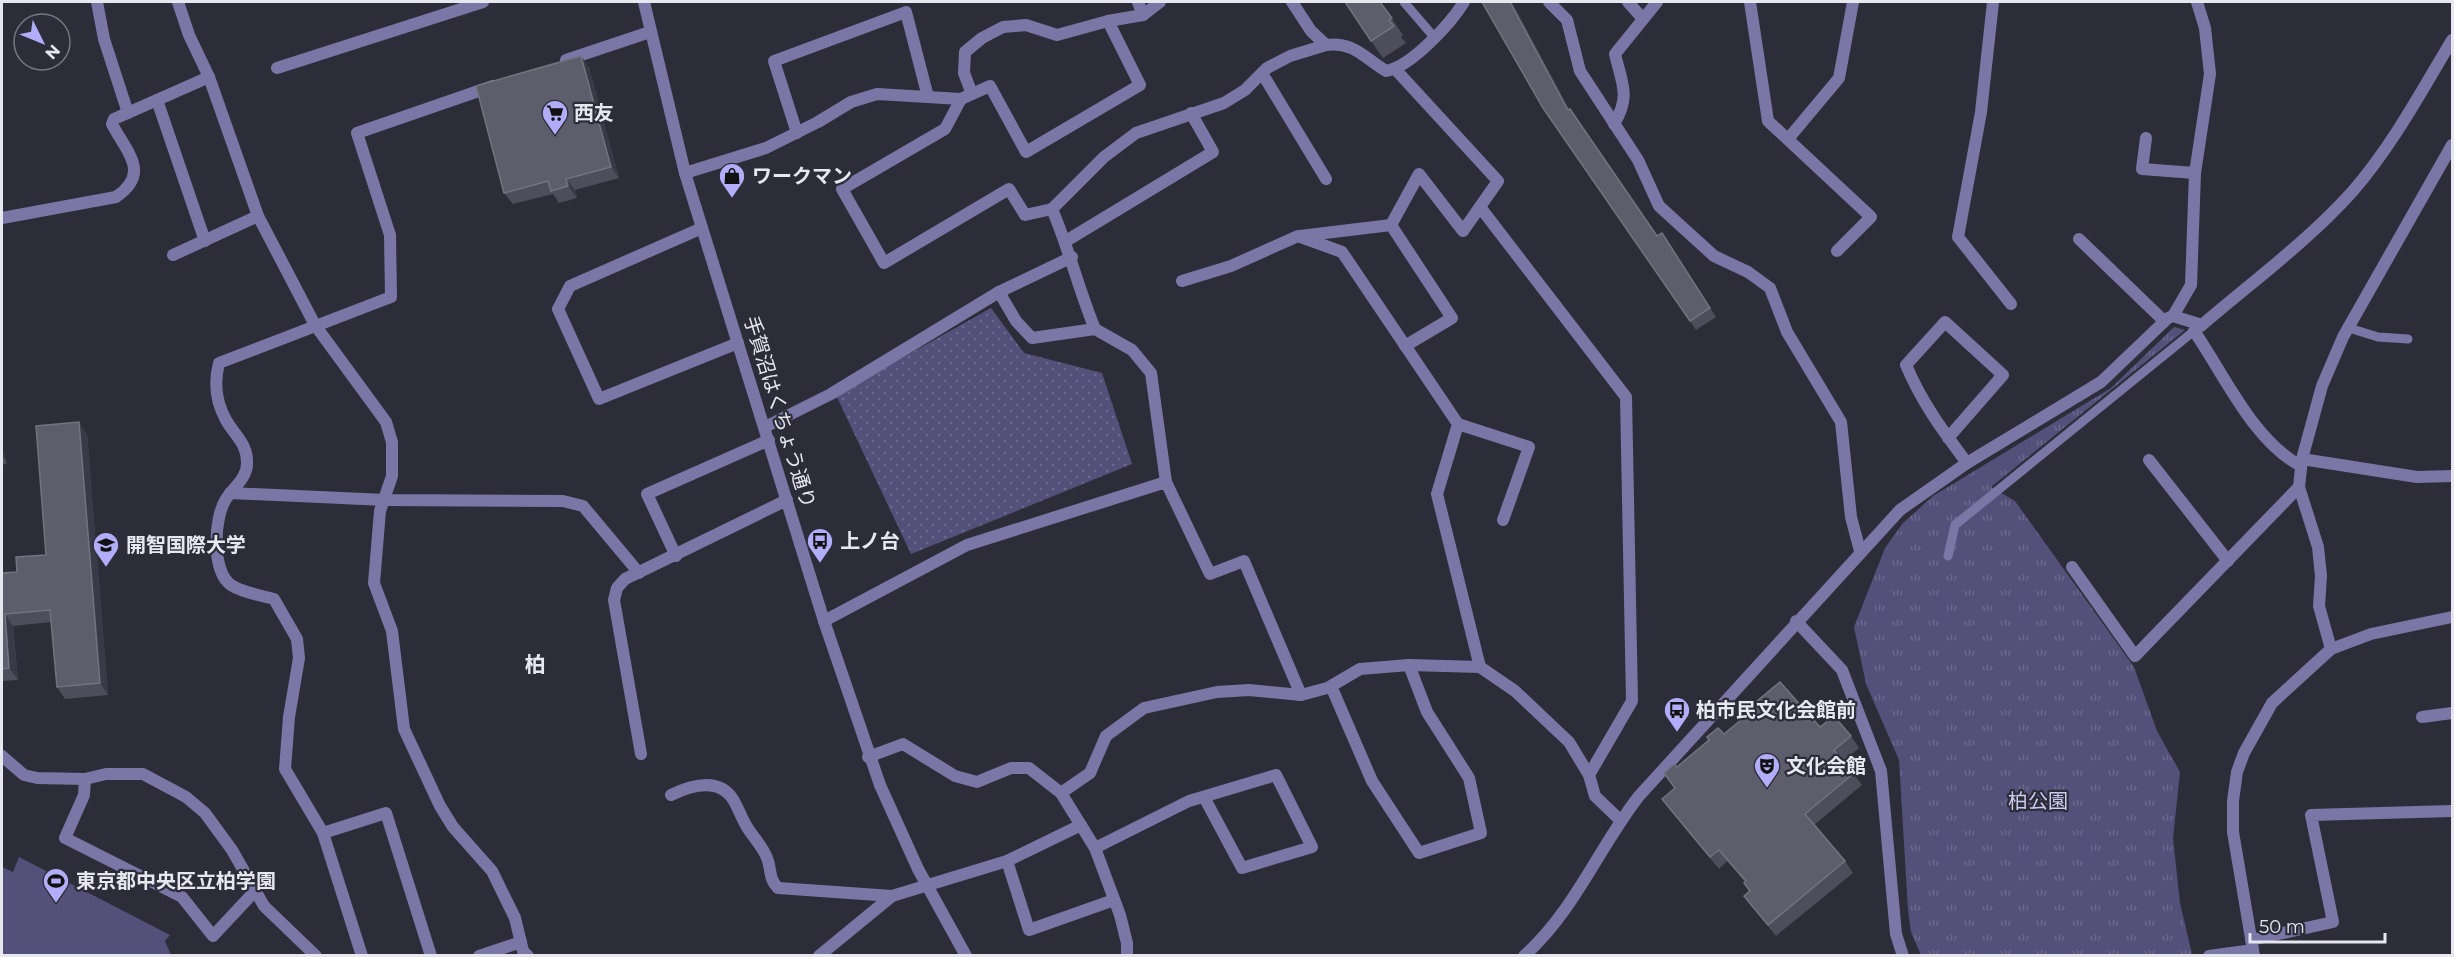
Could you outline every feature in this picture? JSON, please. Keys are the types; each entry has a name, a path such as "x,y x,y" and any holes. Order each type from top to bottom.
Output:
{"street":[{"path":"97,2 104,39 128,113"},
{"path":"178,2 189,36 209,77 258,216 315,325 386,422 392,442 392,476 380,512 374,583 392,632 404,729 444,813 453,827 492,872 515,918 521,942 528,956"},
{"path":"438,2 442,15"},
{"path":"277,68 483,2"},
{"name":"手賀沼はくちょう通り","path":"644,2 685,173 868,757 918,869 966,956"},
{"path":"1138,2 1143,15"},
{"path":"1160,2 1143,15 1108,21 1057,35 1026,25 1003,27 982,38 965,52 964,73 967,96 945,129 842,189 884,263 1009,189 1025,215 1052,209 1104,157 1136,134 1224,103 1245,90 1262,73 1290,56 1340,43 1348,45 1386,71 1396,70 1434,37 1464,2"},
{"path":"1292,2 1311,31 1326,45"},
{"path":"1549,2 1567,20 1580,71 1638,160 1659,207 1714,256 1748,272 1770,288 1786,332 1841,422 1851,517 1860,551"},
{"path":"1628,2 1643,19"},
{"path":"1614,124 1624,108 1626,99 1615,54 1657,2"},
{"path":"1750,2 1768,121 1870,218 1837,251"},
{"path":"1788,139 1839,78 1853,2"},
{"path":"1993,2 1981,112 1958,237 2011,304"},
{"path":"1524,956 1547,932 1573,897 1620,820 1670,760 1860,551 1911,501 1967,463 2101,382 2168,319 2191,285 2195,173 2210,74 2205,28 2197,2"},
{"path":"797,133 774,61 906,12 928,97"},
{"path":"685,173 766,148 851,102 877,94 928,97 967,96 990,86 1026,152 1140,85 1108,21"},
{"path":"552,65 650,32"},
{"path":"2198,328 2313,230 2351,192 2387,147 2452,40"},
{"path":"1391,225 1419,174 1463,231 1498,181 1396,70"},
{"path":"1262,73 1326,179"},
{"path":"2,218 116,197 129,188 135,178 134,165 112,124 114,119 209,77"},
{"path":"362,956 323,833 285,769 284,761 299,658 297,639 274,599 240,590 228,584 222,575 217,553 218,524 225,500 243,478 248,466 245,445 226,419 214,382 219,363 391,297 390,235 357,133 508,80"},
{"path":"157,100 205,241"},
{"path":"1066,241 1213,152 1191,113"},
{"path":"2146,138 2142,169 2195,173"},
{"path":"2331,649 2319,606 2321,576 2318,547 2299,488 2302,463 2322,386 2349,328 2452,145"},
{"path":"1480,207 1626,397 1632,701 1589,775"},
{"path":"1052,209 1072,257 1079,288 1095,329"},
{"path":"173,255 258,216"},
{"path":"1182,281 1231,266 1298,236 1391,225"},
{"path":"1391,225 1452,318 1405,346"},
{"path":"702,228 570,286 558,309 599,399 738,343"},
{"path":"1298,236 1342,252 1458,424 1529,447 1503,520"},
{"path":"2079,238 2168,319 2198,328 2226,383 2263,434 2290,460 2417,477 2452,476"},
{"path":"765,427 841,388 999,292 1072,257"},
{"path":"999,292 1016,321 1032,338 1095,329 1132,350 1151,373 1166,482 1209,574 1244,561 1300,695"},
{"path":"1948,438 2003,375 1945,322 1906,365 1921,400 1948,438 1967,463"},
{"path":"1458,424 1437,494 1480,667"},
{"path":"676,556 647,494 769,440"},
{"path":"2149,460 2228,561"},
{"path":"824,621 967,545 1166,482"},
{"path":"2072,567 2135,656 2299,488"},
{"path":"231,494 385,500 563,501 583,506 639,573"},
{"path":"641,754 614,600 617,588 625,579 787,500"},
{"path":"2253,948 2233,832 2233,801 2237,772 2244,753 2272,702 2331,649 2371,634 2452,617"},
{"path":"1796,621 1842,670 1881,771 1896,934 1903,956"},
{"path":"1061,793 1090,773 1106,736 1144,708 1217,692 1249,690 1300,695 1331,686 1360,669 1409,665 1480,667 1515,691 1569,742 1589,775 1595,796 1620,820"},
{"path":"1331,686 1372,781 1419,853 1481,833 1469,778 1427,712 1409,665"},
{"path":"2422,717 2452,713"},
{"path":"868,757 903,744 955,776 977,782 1011,768 1029,768 1061,793 1095,848 1127,943 1127,956"},
{"path":"2,756 24,775 37,778 85,778 106,774 143,774 186,797 205,813 225,841 264,906 316,956"},
{"path":"1095,848 1189,801 1276,775 1312,847 1242,868 1204,797"},
{"path":"85,778 84,795 64,838 182,897 213,936 254,892"},
{"path":"671,795 692,786 707,785 721,788 734,800 746,825 768,859 771,881 778,888 892,896 1007,861 1081,825"},
{"path":"2209,956 2253,948 2332,921 2311,815 2452,811"},
{"path":"323,833 386,813 431,956"},
{"path":"1007,861 1029,930 1114,900"},
{"path":"819,956 892,896"},
{"path":"479,956 521,942"}],"lane":[{"path":"1404,2 1434,37"},
{"path":"1948,556 1955,525 2198,328"},
{"path":"2349,328 2378,337 2408,339"}],"green space":[{"path":"991,308 1024,353 1102,373 1132,464 911,554 836,395"},
{"name":"柏公園","path":"2174,327 2185,330 1991,487 2015,501 2134,667 2157,731 2180,772 2173,838 2180,903 2192,954 1921,955 1911,932 1908,910 1899,760 1866,684 1854,627 1885,548 1903,523 1933,496 2111,388"},
{"name":"東京都中央区立柏学園","path":"19,857 170,935 165,941 171,955 2,955 2,867 13,872"}],"building":[{"path":"1345,2 1380,2 1392,18 1389,20 1394,26 1371,41"},
{"path":"1482,2 1510,2 1568,110 1570,109 1657,236 1662,233 1710,308 1690,321 1543,108"},
{"path":"581,56 611,167 566,179 568,186 551,191 548,181 504,193 476,86"},
{"path":"79,422 100,683 57,687 50,610 5,614 9,668 2,669 2,573 17,572 16,557 46,555 36,426"},
{"path":"1780,682 1820,727 1834,716 1851,736 1834,750 1853,774 1805,814 1845,861 1768,925 1744,896 1750,891 1744,883 1746,881 1719,850 1710,857 1662,799 1675,788 1664,773 1674,764 1677,767 1709,740 1707,737 1718,728 1724,734 1748,714 1745,711"}],"place":[{"name":"西友","path":"555,136"},
{"name":"ワークマン","path":"732,199"},
{"name":"上ノ台","path":"820,564"},
{"name":"開智国際大学","path":"106,568"},
{"name":"柏市民文化会館前","path":"1677,733"},
{"name":"文化会館","path":"1767,789"},
{"name":"東京都中央区立柏学園","path":"56,904"}],"district":[{"name":"柏","path":"535,665"}]}
